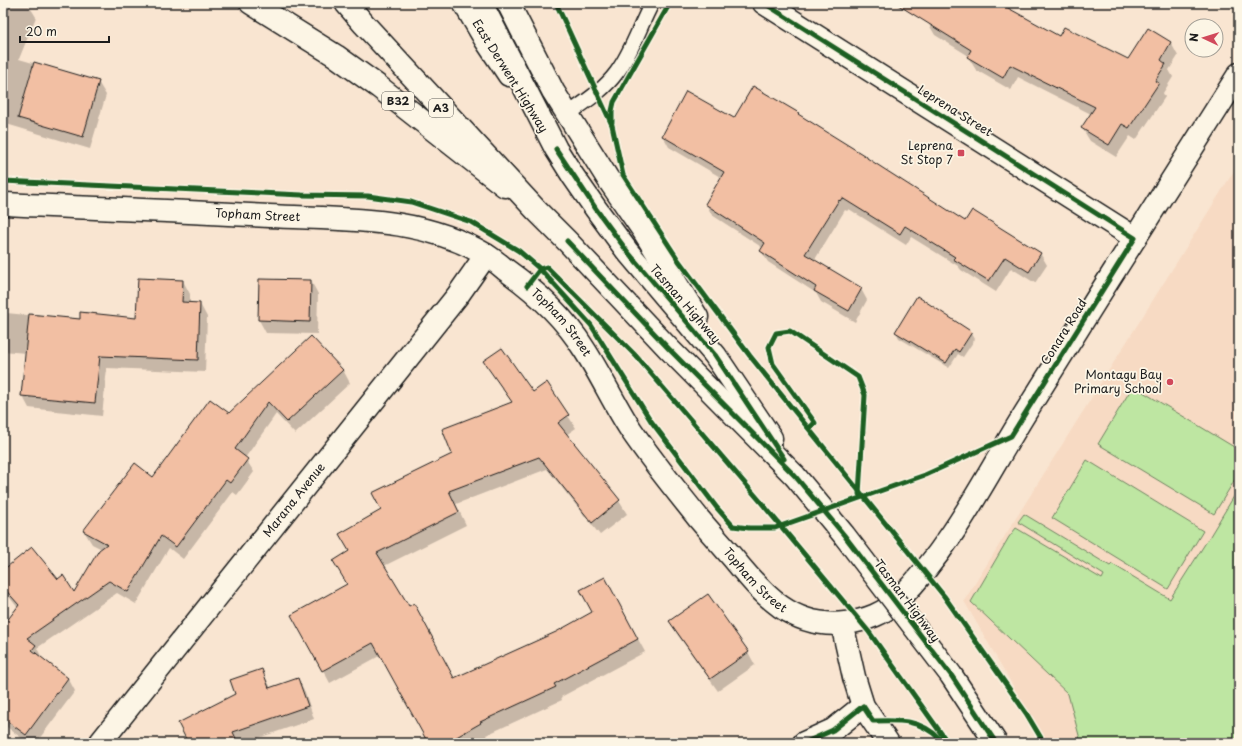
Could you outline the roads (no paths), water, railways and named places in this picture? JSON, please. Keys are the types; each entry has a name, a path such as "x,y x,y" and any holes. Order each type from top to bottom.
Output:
{"main road":[{"name":"B32","path":"251,3 336,56 380,87 537,211"},
{"name":"Tasman Highway","path":"346,3 537,211 795,476 844,535 951,675 996,743"},
{"name":"East Derwent Highway","path":"464,3 556,149"},
{"name":"Tasman Highway","path":"481,3 556,149 592,204 627,251 716,355 795,476"},
{"name":"A3","path":"508,3 553,91 608,179 643,230 795,476"},
{"name":"Leprena Street","path":"764,3 1135,238"},
{"name":"Conara Road","path":"934,559 954,531 1011,436 1239,74"},
{"name":"Topham Street","path":"3,204 168,210 357,220 403,224 425,229 455,239 486,255 516,277 546,302 567,324 584,349 634,435 669,481 750,579 771,601 788,612 805,620 826,624 856,622 877,614 896,603 934,559"},
{"name":"Marana Avenue","path":"100,743 453,301 486,255"},
{"path":"842,624 854,677 863,706 888,743"},
{"path":"804,743 833,730 863,706"}],"lane":[{"path":"568,114 603,88 616,73 623,63 652,3"}],"place":[{"name":"Leprena St Stop 7","path":"961,153"},
{"name":"Montagu Bay Primary School","path":"1170,382"}]}
